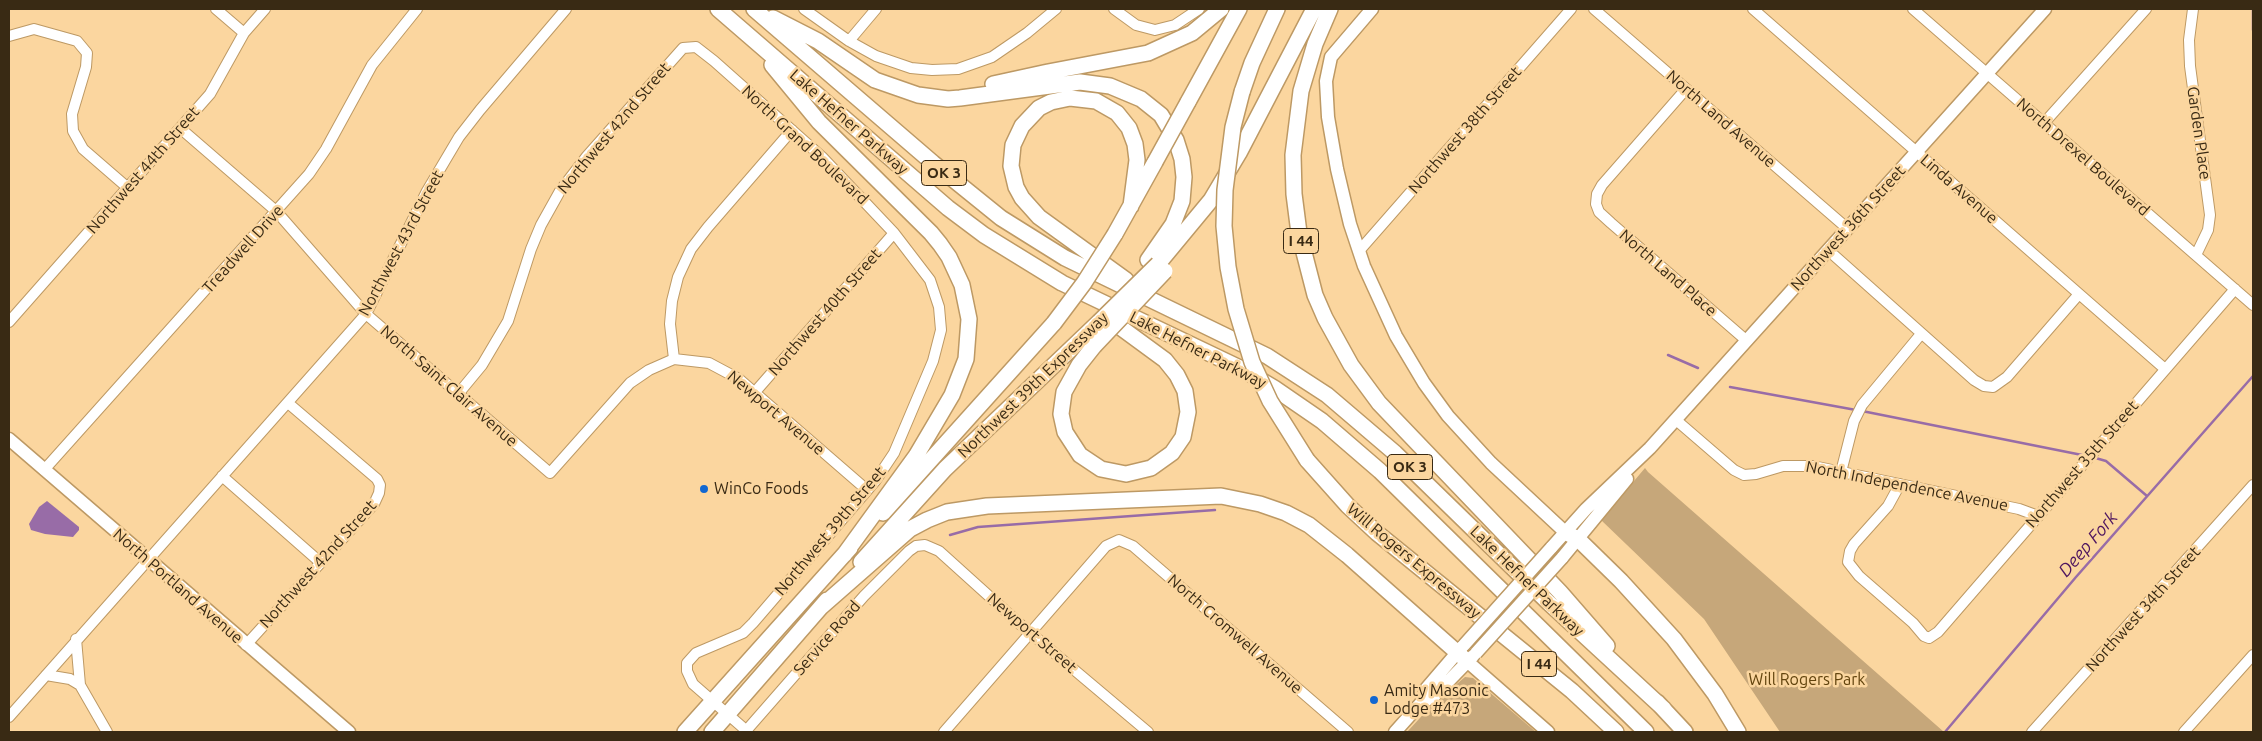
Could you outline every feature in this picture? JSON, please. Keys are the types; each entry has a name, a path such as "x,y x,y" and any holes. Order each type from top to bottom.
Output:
{"highway":[{"name":"Lake Hefner Parkway","path":"718,9 948,208 998,244 1062,283 1242,369 1274,388 1322,421 1380,471 1646,732"},
{"name":"Lake Hefner Parkway","path":"755,9 938,168 1001,218 1065,258 1267,356 1310,382 1356,417 1549,603 1664,709"},
{"path":"755,9 818,41 875,80 901,90 948,99 1080,82 1110,86 1128,92 1147,103 1161,115 1176,140 1182,159 1184,177 1182,201 1157,265"},
{"path":"927,96 959,93 1048,72 1148,53 1192,33 1221,9"},
{"name":"Northwest 39th Expressway","path":"685,732 1040,341 1054,323 1089,275 1115,234 1239,9"},
{"name":"Will Rogers Expressway","path":"1277,9 1258,47 1242,92 1233,127 1225,190 1224,226 1228,267 1236,309 1252,362 1270,401 1306,460 1348,506 1376,533 1572,691 1616,732"},
{"path":"1062,283 1158,354 1169,364 1181,381 1187,396 1188,406 1185,431 1172,453 1151,468 1126,474 1101,469 1080,455 1065,432 1061,414 1064,392 1088,342 1157,265 1186,233 1211,200 1234,161 1314,9"},
{"name":"I 44","path":"1330,9 1315,44 1301,92 1293,155 1294,194 1299,233 1315,295 1325,318 1351,365 1379,403 1560,592 1685,732"},
{"path":"746,33 819,122 936,238 956,270 966,300 969,319 966,358 952,395 916,456 889,490 844,555"},
{"path":"1131,206 1137,160 1135,144 1129,128 1116,113 1096,101 1070,98 1051,102 1030,116 1016,136 1011,156 1012,177 1022,198 1039,217 1053,228 1158,303"},
{"name":"Northwest 39th Expressway","path":"712,732 945,469 1088,342 1099,322 1157,265"},
{"path":"821,607 906,532 927,520 947,512 987,506 1221,496 1260,504 1286,513 1309,525 1466,653"},
{"path":"1572,535 1621,581 1674,639 1715,694 1738,732"}],"main road":[{"path":"1372,9 1337,49 1328,64 1326,96 1332,146 1342,195 1359,251 1375,292 1396,336 1424,383 1443,409 1491,463 1572,535"},
{"name":"Northwest 36th Street","path":"1466,653 1551,548 1572,535 2046,9"},
{"name":"North Portland Avenue","path":"9,439 349,732"},
{"name":"Northwest 36th Street","path":"1395,732 1421,703 1426,689 1466,653 1562,558 1572,535"},
{"path":"1466,653 1548,732"}],"street":[{"path":"216,9 244,33"},
{"name":"Northwest 44th Street","path":"9,322 216,86 244,33 266,9"},
{"name":"Treadwell Drive","path":"44,470 309,174 326,149 372,65 417,9"},
{"name":"Northwest 43rd Street","path":"147,559 366,314 427,191 459,138 480,110 566,9"},
{"path":"804,9 849,40 888,61 922,70 958,68 992,57 1028,32 1056,9"},
{"path":"849,40 876,9"},
{"path":"1114,9 1126,19 1145,28 1155,30 1171,27 1199,9"},
{"name":"Northwest 38th Street","path":"1359,251 1571,9"},
{"name":"North Land Avenue","path":"1594,9 1848,229"},
{"name":"Linda Avenue","path":"1753,9 2165,369"},
{"name":"North Drexel Boulevard","path":"1913,9 2253,305"},
{"path":"2044,122 2146,9"},
{"name":"Garden Place","path":"2193,9 2189,40 2190,66 2210,215 2208,230 2196,255"},
{"path":"9,36 34,29 77,41 88,52 86,66 72,114 73,131 83,148 128,188"},
{"name":"North Grand Boulevard","path":"681,50 692,47 701,51 835,169 894,233 930,280 941,317"},
{"name":"Northwest 42nd Street","path":"458,394 482,365 508,321 534,242 560,192 587,156 681,50"},
{"name":"North Land Place","path":"1686,89 1602,185 1595,200 1599,212 1604,217 1747,341"},
{"name":"North Saint Clair Avenue","path":"180,128 276,211 366,314 550,473 630,383 649,370 674,359"},
{"path":"674,359 670,324 672,301 678,277 691,249 792,130"},
{"name":"Northwest 40th Street","path":"755,392 894,233"},
{"path":"1828,250 1921,334 1974,380 1984,386 1993,386 2007,377 2079,294"},
{"name":"Northwest 35th Street","path":"1900,484 1888,506 1854,544 1848,557 1848,562 1859,576 1924,636 1929,638 1938,632 2235,289"},
{"name":"Northwest 39th Street","path":"712,701 693,684 686,667 689,659 696,653 743,633 867,490 889,461 910,418 937,349 941,330 941,317"},
{"path":"1841,472 1855,419 1862,405 1921,334"},
{"name":"Newport Avenue","path":"674,359 709,362 720,367 755,392 867,490"},
{"name":"Northwest 42nd Street","path":"246,645 378,499 380,486 377,479 288,403"},
{"name":"North Independence Avenue","path":"1676,420 1734,470 1744,475 1798,464 2019,508 2038,516"},
{"path":"222,476 321,563"},
{"name":"Northwest 34th Street","path":"2032,732 2253,485"},
{"name":"North Cromwell Avenue","path":"1031,632 1106,546 1119,540 1133,546 1348,732"},
{"name":"Newport Street","path":"913,548 925,545 939,551 1148,732"},
{"name":"Service Road","path":"746,732 836,626 913,548"},
{"path":"9,717 147,559"},
{"path":"946,732 1031,632"},
{"path":"76,639 80,685 107,732"},
{"path":"2184,732 2253,655"},
{"path":"46,675 70,679 80,685"},
{"path":"712,701 746,732"}],"green space":[{"name":"Will Rogers Park","path":"1645,468 1944,732 1780,732 1704,619 1601,520"},
{"path":"1465,677 1473,678 1536,732 1407,732 1431,706"}],"shaded area":[{"path":"47,501 79,527 79,530 73,537 45,534 31,530 29,524 39,507"}],"waterway":[{"name":"Deep Fork","path":"2253,9 2253,30"},
{"path":"1668,355 1698,368"},
{"name":"Deep Fork","path":"1945,732 2076,577 2253,376"},
{"path":"1730,387 1856,410"},
{"path":"1862,411 2087,456"},
{"path":"2092,457 2106,461 2147,496"},
{"path":"950,535 978,527 1215,510"}],"place":[{"name":"WinCo Foods","path":"704,489"},
{"name":"Amity Masonic Lodge #473","path":"1374,700"}]}
